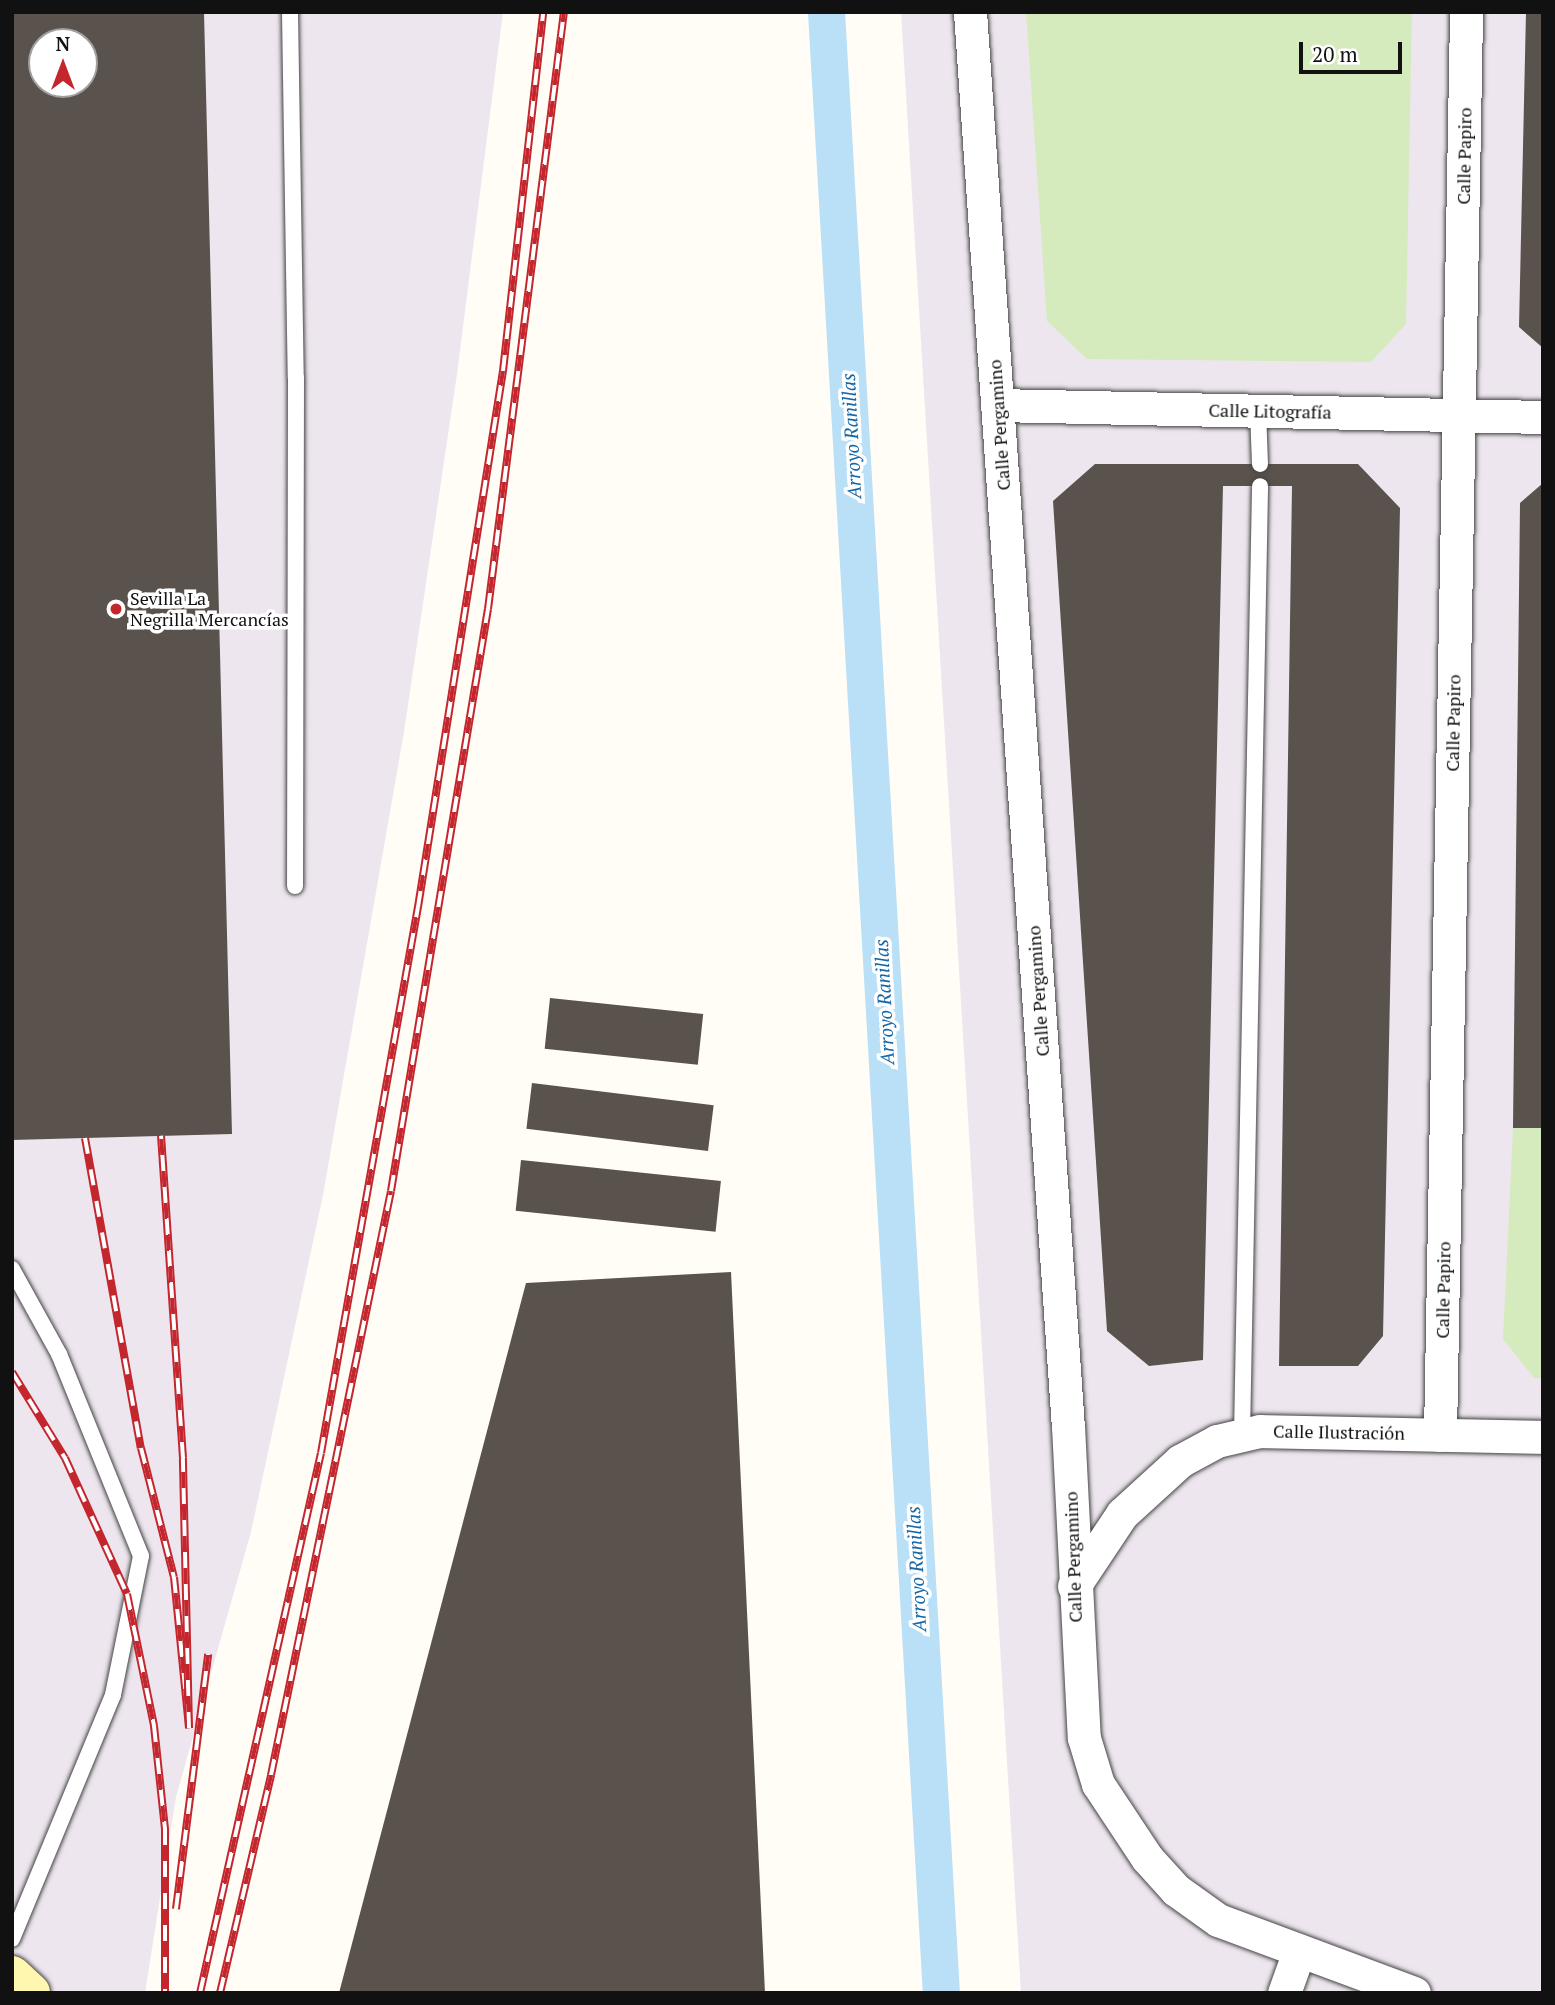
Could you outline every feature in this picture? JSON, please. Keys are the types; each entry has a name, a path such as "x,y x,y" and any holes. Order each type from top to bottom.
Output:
{"street":[{"name":"Calle Pergamino","path":"970,12 1068,1426 1074,1586 1084,1738 1098,1784 1147,1857 1176,1890 1219,1920 1414,1993"},
{"name":"Calle Papiro","path":"1440,1434 1466,12"},
{"name":"Calle Litografía","path":"998,405 1543,417"},
{"name":"Calle Ilustración","path":"1074,1586 1122,1514 1180,1461 1217,1441 1260,1430 1543,1437"},
{"path":"1284,1993 1299,1951"},
{"path":"12,1975 31,1993"}],"lane":[{"path":"290,12 296,378 295,886"},
{"path":"1258,410 1260,464"},
{"path":"1242,1435 1260,486"},
{"path":"12,1269 59,1354 141,1556 113,1695 12,1939"}],"shaded area":[{"path":"12,12 503,12 457,374 404,732 323,1195 251,1532 176,1797 145,1993 12,1993"},
{"path":"901,12 1543,12 1543,1993 1021,1993"}],"green space":[{"path":"1026,12 1412,12 1406,324 1371,362 1087,359 1047,321"},
{"path":"1513,1128 1543,1128 1543,1378 1534,1378 1503,1339"}],"building":[{"name":"Sevilla La Negrilla Mercancías","path":"12,12 204,12 232,1134 12,1140"},
{"path":"1526,12 1543,12 1543,348 1519,327"},
{"path":"1095,464 1358,464 1400,508 1383,1336 1358,1366 1279,1366 1292,486 1223,486 1203,1360 1149,1366 1107,1331 1053,501"},
{"path":"1543,483 1543,1128 1513,1128 1520,503"},
{"path":"550,998 703,1014 698,1065 545,1049"},
{"path":"532,1083 714,1105 708,1151 526,1129"},
{"path":"521,1160 721,1181 716,1232 516,1211"},
{"path":"731,1272 765,1993 339,1993 526,1283"}],"waterway":[{"name":"Arroyo Ranillas","path":"826,12 941,1993"}],"railway":[{"path":"200,1993 321,1453 418,907 503,371 543,12"},
{"path":"220,1993 271,1775 391,1191 488,609 564,12"},
{"path":"85,1138 141,1448 174,1577 189,1728 183,1458 161,1136"},
{"path":"12,1372 65,1458 127,1594 154,1726 165,1829 165,1993"},
{"path":"176,1909 208,1654"}],"place":[{"name":"Sevilla La Negrilla Mercancías","path":"116,609"}]}
